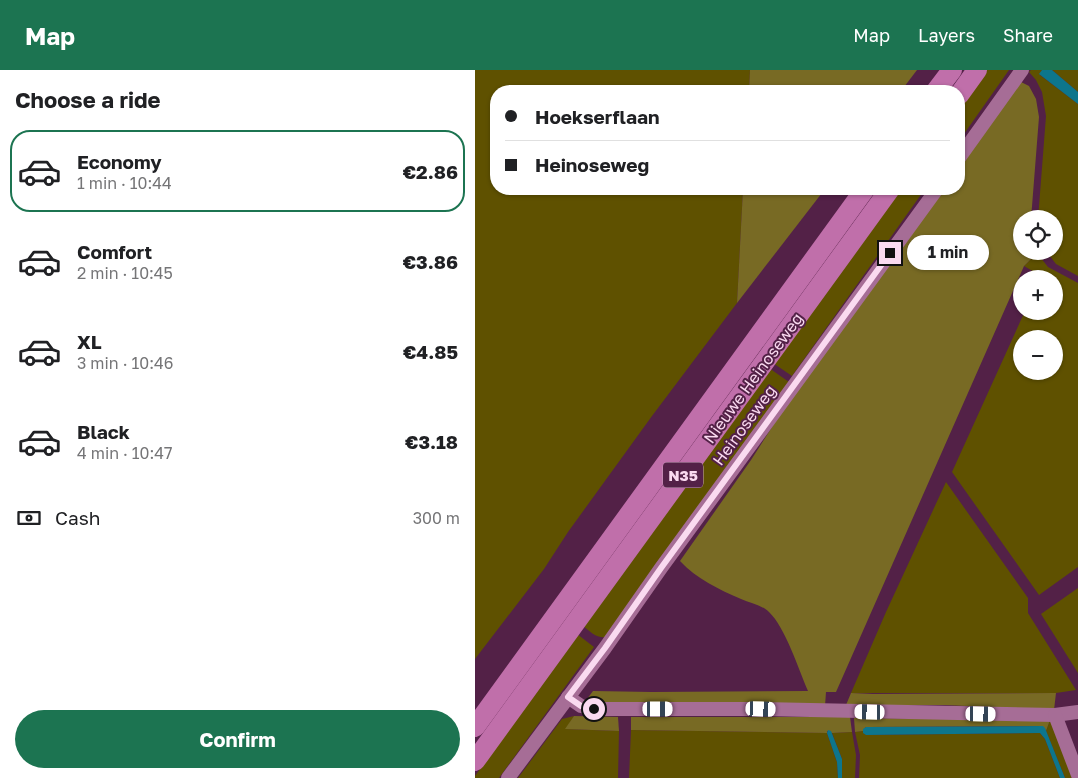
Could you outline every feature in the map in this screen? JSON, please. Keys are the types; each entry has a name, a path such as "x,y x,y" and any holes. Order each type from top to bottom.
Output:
{"highway":[{"path":"941,85 952,70"},
{"path":"965,86 977,70"},
{"name":"Nieuwe Heinoseweg","path":"475,727 861,195"},
{"name":"Nieuwe Heinoseweg","path":"475,761 886,195"}],"street":[{"path":"965,150 1022,70"},
{"name":"Heinoseweg","path":"508,778 605,648 661,568 933,195"},
{"path":"568,697 581,706 594,709 761,709 1057,715 1078,712"},
{"path":"1057,715 1078,775"}],"shaded area":[{"path":"475,70 750,70 749,85 490,85 490,195 743,195 737,303 652,416 568,532 544,569 475,659"},
{"path":"750,70 917,70 906,85 749,85"},
{"path":"985,70 1009,70 965,132 965,96"},
{"path":"1031,70 1042,70 1040,75 1078,104 1078,276 1056,264 1053,260 1063,260 1063,210 1039,210 1046,116 1042,92 1036,80 1029,72"},
{"path":"1052,70 1078,70 1078,92"},
{"path":"1021,82 1029,86 1036,99 1039,117 1032,210 1013,210 1013,260 1030,260 1022,270 1013,270 1013,291 836,692 826,692 825,706 584,703 593,691 808,691 786,638 769,612 708,583 680,561 751,460 781,413 939,195 965,195 965,159"},
{"path":"743,195 820,195 737,303"},
{"path":"895,195 921,195 792,376 773,363"},
{"path":"1030,260 1042,260 1048,267 1054,270 1031,270 1024,266"},
{"path":"1063,275 1078,283 1078,567 1039,595 952,472 1013,337 1013,380 1063,380 1063,330 1016,330 1021,320 1063,320"},
{"path":"769,368 789,382 607,637 600,637 594,634 583,626"},
{"path":"946,482 1028,598 1028,613 1076,690 1056,693 851,693"},
{"path":"1078,588 1078,673 1041,614"},
{"path":"577,634 594,647 499,778 475,778 475,776"},
{"path":"851,693 1056,693 1054,710 945,705 846,705"},
{"path":"574,716 566,729 619,731 618,778 518,778 562,719"},
{"path":"574,716 618,717 619,731 565,729"},
{"path":"631,717 850,717 852,732 631,730"},
{"path":"854,718 1050,720 1046,731 1042,726 866,727 863,731 855,732"},
{"path":"1050,720 1075,778 1065,778 1046,731"},
{"path":"631,730 827,733 837,762 838,778 629,778"},
{"path":"863,731 866,735 1040,733 1045,739 1060,778 859,778 860,755 855,732"},
{"path":"852,732 856,755 855,778 842,778 842,759 832,733"}],"water":[{"path":"1042,70 1052,70 1078,92 1078,104 1039,74"},
{"path":"1043,726 1065,778 1060,778 1045,739 1040,733 866,735 863,733 863,729 866,727"},
{"path":"828,730 831,731 842,759 842,778 838,778 837,762 827,733"}],"route":[{"path":"594,709 581,706 568,697 890,253"}]}
